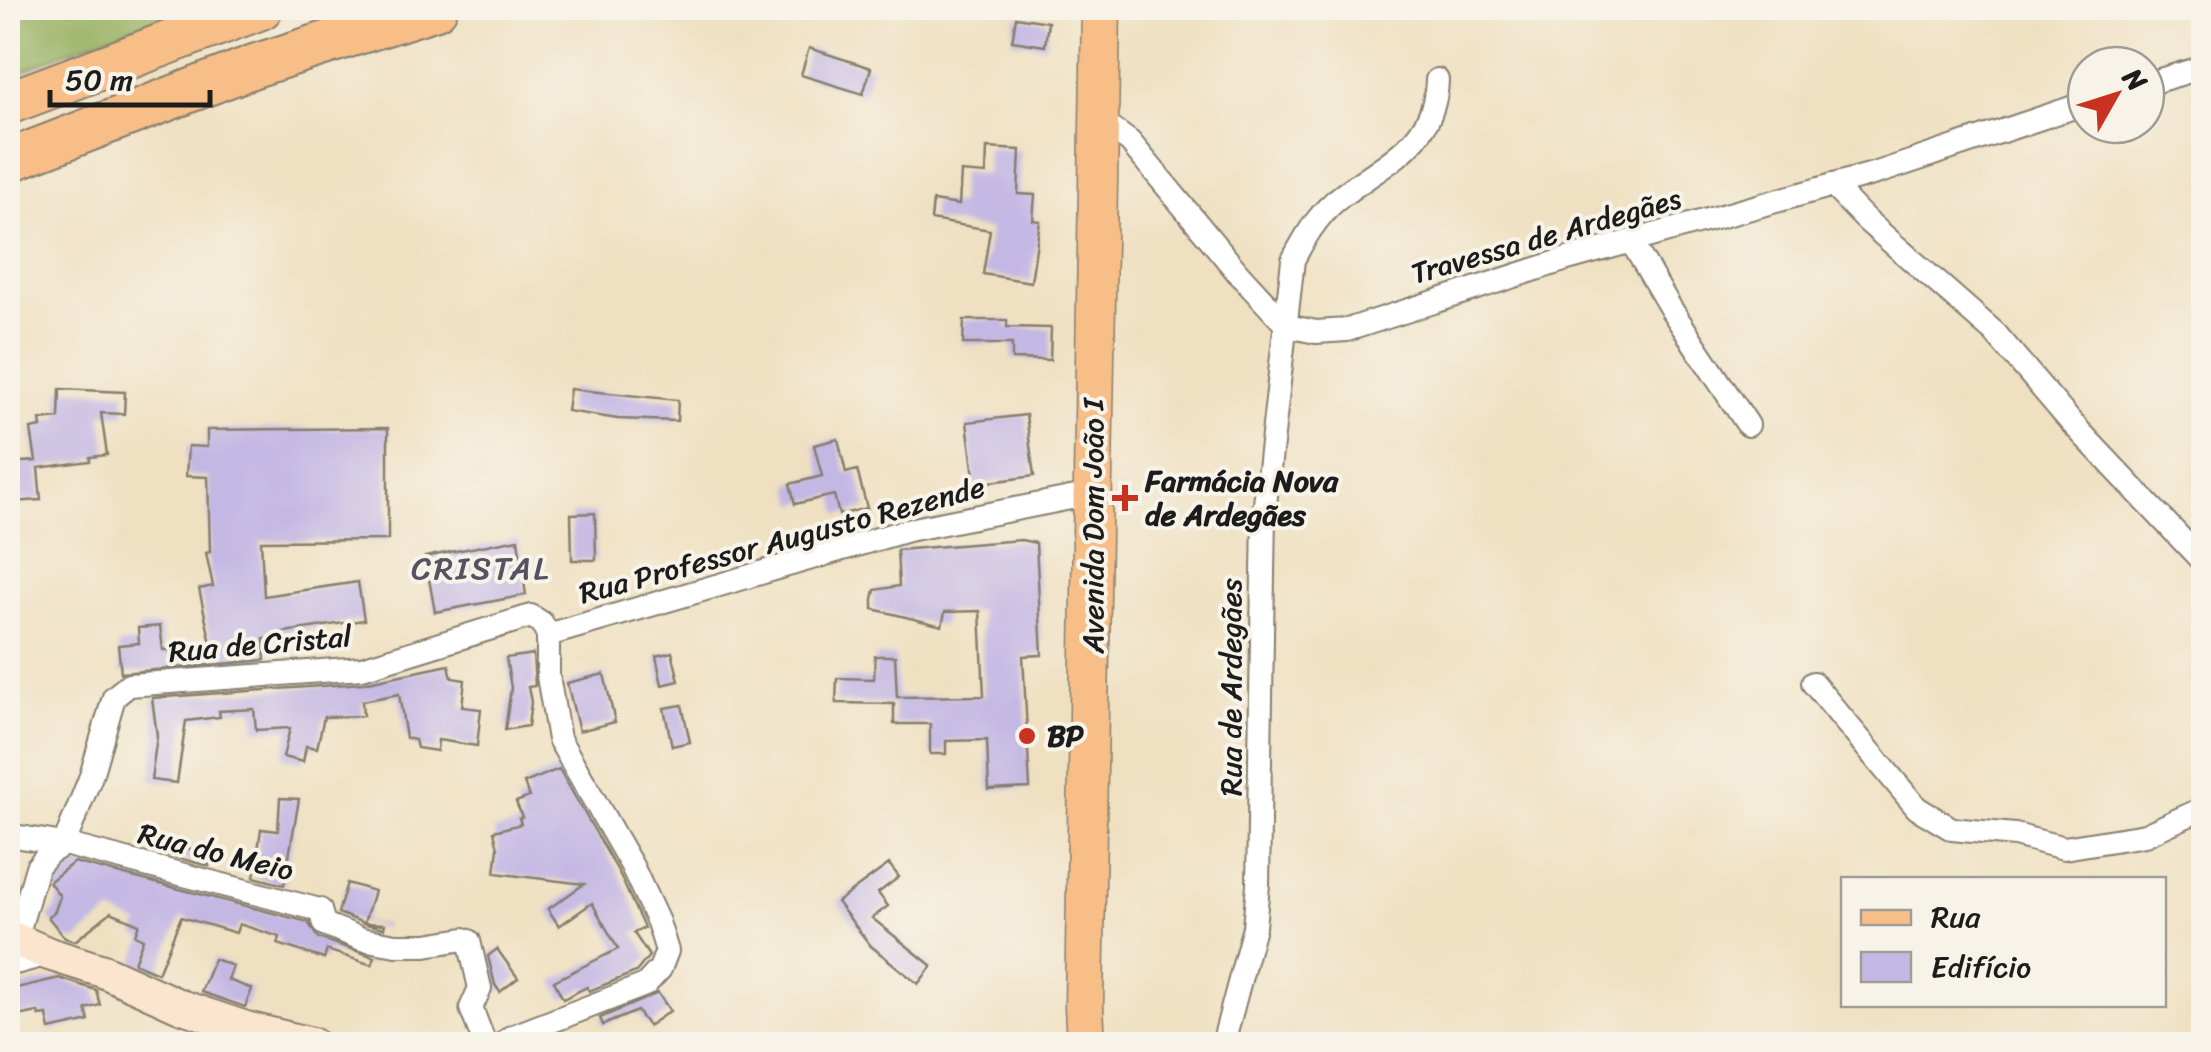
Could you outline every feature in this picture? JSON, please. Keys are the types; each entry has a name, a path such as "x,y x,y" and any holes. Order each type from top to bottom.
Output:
{"highway":[{"path":"8,103 261,8"},
{"path":"8,162 254,66 436,8"}],"main road":[{"name":"Avenida Dom João I","path":"1086,1044 1101,8"}],"street":[{"path":"2166,78 2204,67"},
{"name":"Rua de Ardegães","path":"1224,1044 1254,928 1258,885 1264,513 1294,260 1306,235 1332,204 1416,140 1436,101 1437,80"},
{"name":"Travessa de Ardegães","path":"1287,326 1316,332 1347,330 1441,297 1832,185 2066,109"},
{"path":"1099,127 1112,129 1130,142 1228,262 1287,326"},
{"path":"1832,185 1866,220 1995,333 2070,421 2204,563"},
{"path":"1632,241 1671,309 1748,425"},
{"name":"Rua Professor Augusto Rezende","path":"548,635 908,530 1091,494"},
{"name":"Rua de Cristal","path":"10,947 37,867 64,844 92,776 114,696 120,690 129,685 362,668 531,616 542,623 548,635"},
{"path":"503,1044 511,1037 644,985 660,969 667,951 632,866 560,739 548,676 548,635"},
{"path":"1814,683 1916,808 1952,828 2015,835 2064,848 2144,835 2204,808"},
{"name":"Rua do Meio","path":"8,835 64,844 320,910 324,924 362,939 410,946 459,937 470,942 480,988 471,1008 486,1044"},
{"path":"10,947 103,971 197,1012 312,1044"}],"green space":[{"path":"8,8 188,8 59,55 8,79"}],"building":[{"path":"1016,17 1048,22 1045,46 1012,41"},
{"path":"809,48 871,68 863,94 801,75"},
{"path":"987,148 1020,150 1018,194 1035,195 1033,220 1040,221 1031,282 983,274 990,230 931,220 933,201 959,205 961,172 986,174"},
{"path":"964,320 1007,320 1007,327 1051,328 1050,360 1012,359 1012,344 963,344"},
{"path":"60,389 125,392 124,414 101,413 107,455 38,468 41,500 12,502 9,463 36,461 31,429 41,427 40,420 59,418"},
{"path":"570,389 678,400 677,421 618,419 567,411"},
{"path":"1026,415 1034,476 975,484 967,422"},
{"path":"388,428 388,540 261,541 264,596 358,582 364,620 277,633 277,639 264,639 265,660 121,673 118,645 139,643 138,628 160,626 163,650 170,650 171,660 212,648 199,589 213,586 206,553 210,552 208,477 186,476 188,446 207,447 207,430"},
{"path":"838,439 846,473 857,470 867,508 839,515 834,495 795,504 790,484 822,476 814,445"},
{"path":"595,513 596,560 572,560 571,514"},
{"path":"518,539 526,595 435,612 425,557"},
{"path":"1021,540 1036,543 1042,655 1023,656 1030,788 989,790 987,740 946,741 946,754 930,754 930,724 894,724 894,704 836,703 837,678 874,679 875,656 895,656 897,697 984,696 980,611 945,612 942,626 873,609 875,590 899,586 897,550"},
{"path":"672,652 679,681 662,685 656,656"},
{"path":"533,654 535,686 528,687 528,726 505,730 511,688 506,658"},
{"path":"449,665 452,678 465,680 462,707 481,709 477,746 438,740 437,751 417,748 415,740 406,738 399,694 362,701 363,716 324,717 317,748 306,746 303,762 283,757 290,728 256,730 254,709 219,711 220,717 186,721 177,783 151,780 157,736 152,698 363,683"},
{"path":"604,674 615,722 579,731 567,683"},
{"path":"682,705 690,742 672,746 664,708"},
{"path":"559,769 619,873 644,928 634,933 649,956 636,972 563,999 554,981 618,949 592,903 559,926 548,909 584,884 495,873 498,848 494,831 521,824 516,802 529,797 524,783"},
{"path":"280,798 299,799 284,885 254,877 261,829 278,831"},
{"path":"162,841 212,855 209,866 159,853"},
{"path":"74,862 308,922 318,938 375,957 372,965 327,950 324,959 278,944 280,937 239,924 236,933 181,917 158,973 134,963 143,939 135,935 139,924 111,912 75,941 65,938 48,917 55,911 60,896 49,882"},
{"path":"889,864 899,877 878,893 888,906 872,918 932,966 918,984 871,946 837,902"},
{"path":"347,883 374,891 364,923 385,924 384,928 366,924 338,913"},
{"path":"497,949 518,978 500,992 488,956"},
{"path":"214,959 233,966 228,980 252,989 245,1007 201,992"},
{"path":"59,978 96,990 100,1005 86,1009 89,1021 50,1030 47,1015 39,1016 38,1012 8,1018 8,990"},
{"path":"658,993 670,1011 648,1026 637,1011 603,1025 600,1018"}],"place":[{"name":"Farmácia Nova de Ardegães","path":"1125,498"},
{"name":"BP","path":"1027,736"}],"district":[{"name":"CRISTAL","path":"481,568"}]}
